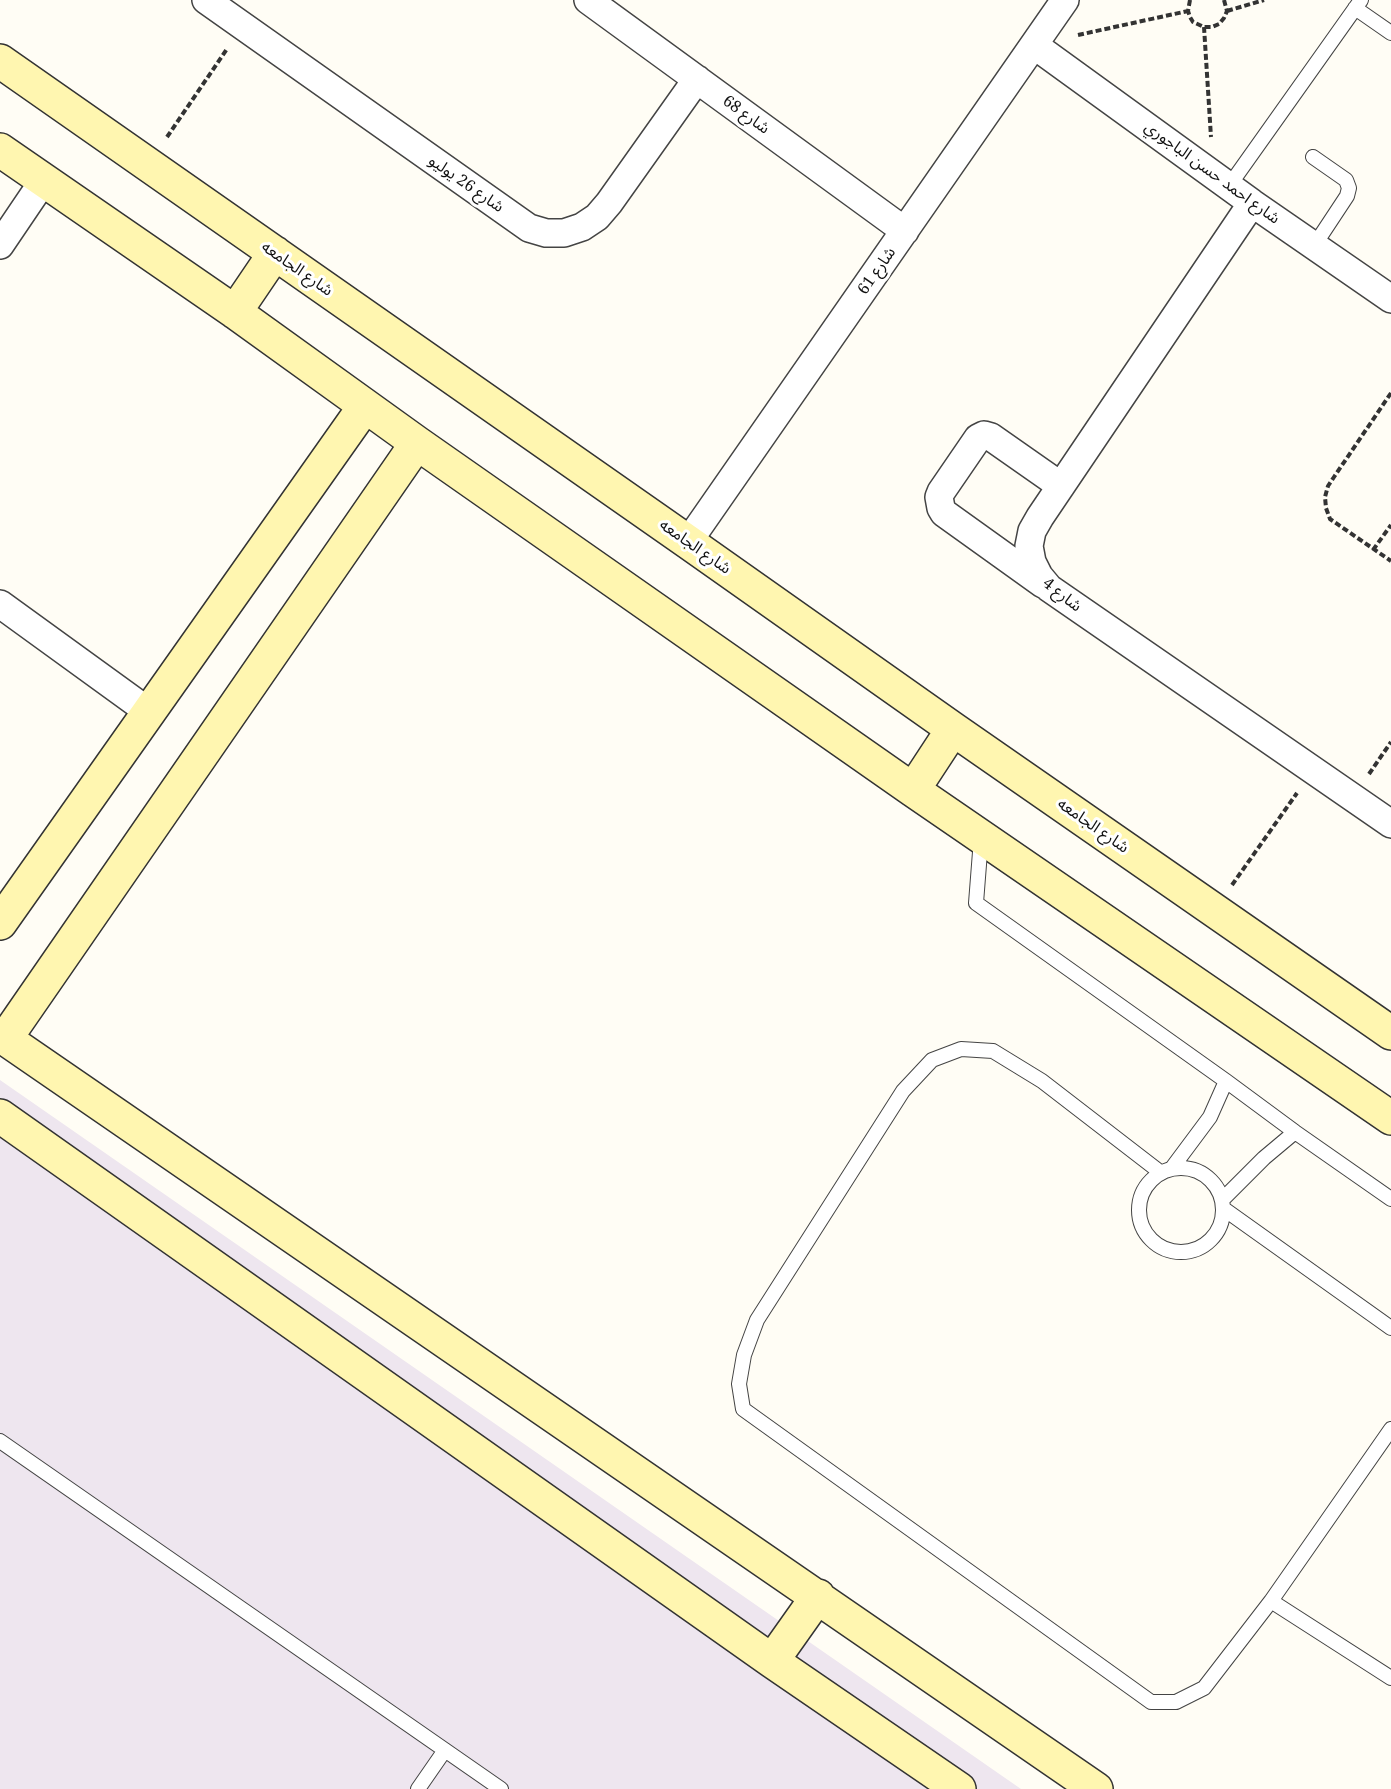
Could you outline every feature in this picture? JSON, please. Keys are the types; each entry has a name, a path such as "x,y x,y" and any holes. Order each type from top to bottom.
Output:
{"main road":[{"name":"شارع الجامعه","path":"0,61 1391,1033"},
{"path":"0,150 235,312 417,443 913,790 1391,1118"},
{"path":"235,312 275,253"},
{"path":"0,923 365,406"},
{"path":"417,443 3,1037 1096,1789"},
{"path":"913,790 953,729"},
{"path":"0,1116 772,1661 958,1789"},
{"path":"772,1661 818,1596"}],"street":[{"name":"شارع 26 يوليو","path":"206,0 529,228 546,233 564,233 582,227 597,217 697,79"},
{"name":"شارع 68","path":"588,0 905,231"},
{"name":"شارع 61","path":"688,542 1065,0"},
{"name":"شارع احمد حسن الباجوري","path":"1034,45 1252,203 1391,299"},
{"path":"0,245 44,180"},
{"name":"شارع 4","path":"1252,203 1032,531 1029,546 1032,562 1038,576 1049,588 1391,824"},
{"path":"1049,588 944,513 939,497 978,438 984,435 991,437 1061,486"},
{"path":"0,604 149,712"}],"lane":[{"path":"1221,180 1358,4 1391,33"},
{"path":"1313,157 1346,180 1348,188 1347,196 1314,246"},
{"path":"982,837 976,903 1391,1199"},
{"path":"1226,1081 1210,1117 1166,1170 1148,1183 1140,1197 1138,1214 1153,1242 1168,1251 1184,1253 1200,1249 1213,1239 1221,1225 1224,1204 1218,1188 1203,1173 1183,1167 1166,1170 1042,1082 993,1051 961,1049 932,1060 903,1091 757,1320 744,1355 739,1384 743,1409 1151,1702 1176,1702 1204,1688 1270,1601 1391,1429"},
{"path":"1224,1204 1264,1158 1294,1132"},
{"path":"1224,1204 1391,1328"},
{"path":"0,1441 501,1789"},
{"path":"1270,1601 1391,1678"},
{"path":"418,1789 446,1750"}],"path":[{"path":"1190,0 1188,11 1193,22 1204,27 1219,24 1224,18 1227,11 1224,0"},
{"path":"1227,11 1264,0"},
{"path":"1034,45 1188,11"},
{"path":"148,165 242,26"},
{"path":"1204,27 1221,180"},
{"path":"1391,393 1328,486 1325,497 1330,519 1391,561"},
{"path":"1373,550 1391,525"},
{"path":"1352,798 1391,742"},
{"path":"1214,910 1313,771"}],"shaded area":[{"path":"0,1080 1021,1789 0,1789"}]}
